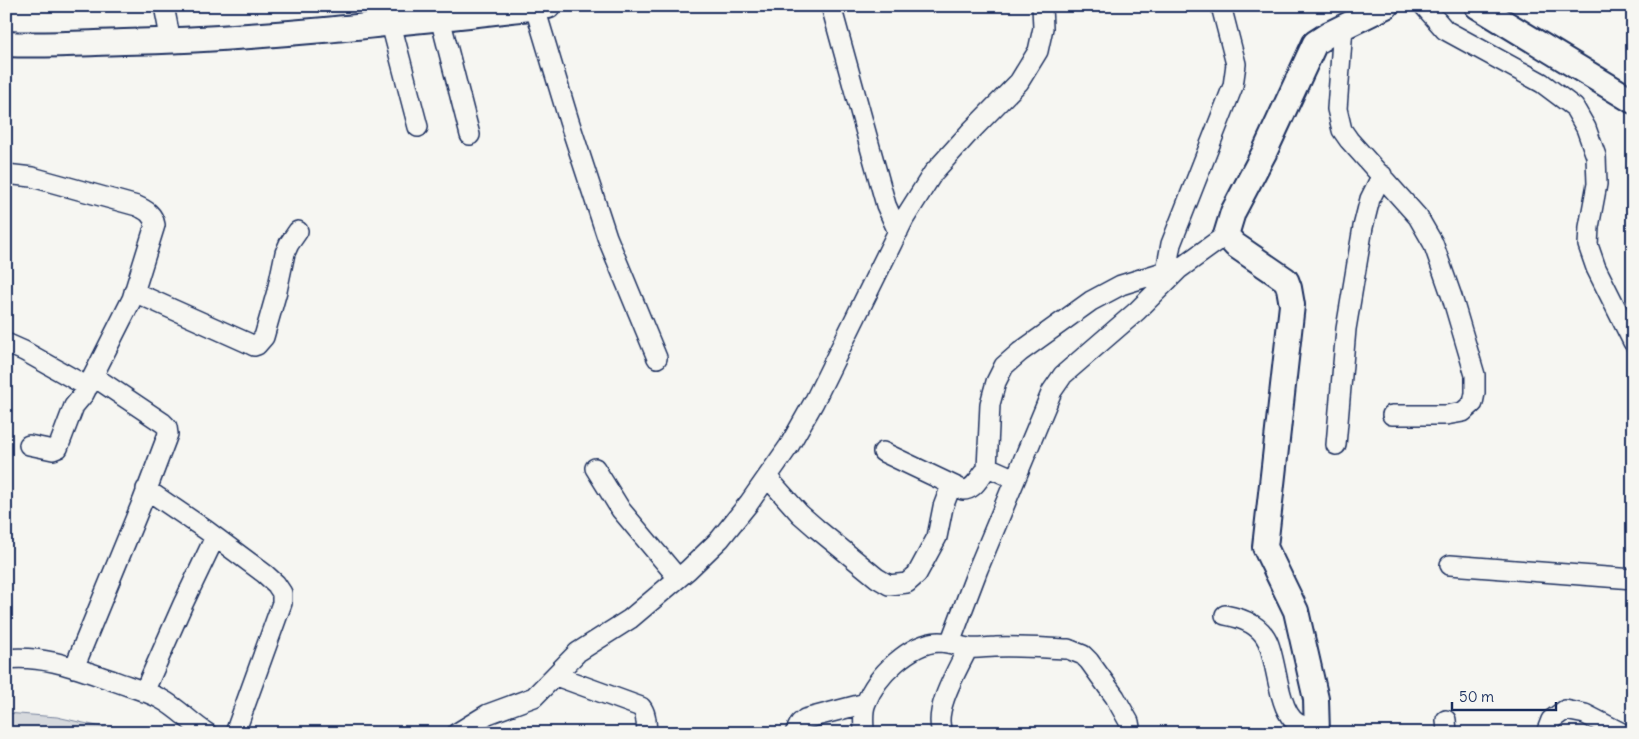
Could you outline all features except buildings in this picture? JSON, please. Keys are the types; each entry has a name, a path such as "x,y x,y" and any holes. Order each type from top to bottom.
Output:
{"main road":[{"path":"1317,729 1316,699 1296,611 1265,547 1292,305 1289,288 1286,280 1235,245 1226,235 1233,212 1264,153 1315,43 1386,6"},
{"path":"1477,6 1633,101"},
{"path":"6,44 36,46 171,42 340,29 542,7"}],"street":[{"path":"164,6 171,42"},
{"path":"831,6 886,205 898,232"},
{"path":"457,733 488,714 534,697 578,652 630,619 720,539 768,478 790,446 814,402 904,219 933,173 968,133 1018,82 1038,51 1043,28 1042,6"},
{"path":"950,643 1052,391 1063,375 1138,311 1167,276 1171,244 1233,86 1236,64 1221,6"},
{"path":"1424,6 1445,30 1542,83 1574,107 1586,128 1596,156 1597,184 1589,227 1588,245 1596,268 1633,342"},
{"path":"542,7 569,121 608,237 657,358"},
{"path":"440,18 470,135"},
{"path":"391,24 418,127"},
{"path":"1344,27 1337,110 1342,130 1418,217 1433,243 1452,297 1475,375 1473,403 1463,412 1446,415 1392,415"},
{"path":"6,174 32,177 146,210 153,218 154,225 134,292 90,382 81,399 72,410 58,448 53,450 29,445"},
{"path":"1336,446 1346,329 1363,228 1370,198 1382,176"},
{"path":"134,292 254,346 257,345 264,337 285,253 298,231"},
{"path":"883,452 951,486 968,490 987,469 990,404 996,382 1004,366 1020,352 1091,301 1121,285 1167,276 1226,235"},
{"path":"6,343 90,382 167,427 168,434 74,668"},
{"path":"595,468 621,510 678,578"},
{"path":"987,469 990,468 1015,479"},
{"path":"768,478 800,514 876,578 889,585 907,583 917,574 937,537 943,507 951,486"},
{"path":"146,489 265,574 276,584 282,593 282,603 235,733"},
{"path":"144,692 215,537"},
{"path":"1450,565 1633,579"},
{"path":"1225,616 1248,621 1268,641 1284,705 1290,716 1298,724 1317,729"},
{"path":"864,733 866,703 874,687 900,659 927,644 939,642 968,648 1007,647 1068,649 1076,651 1089,661 1116,697 1129,722 1131,733"},
{"path":"943,733 939,724 942,706 968,648"},
{"path":"6,659 39,658 144,692 161,699 207,733"},
{"path":"556,676 641,707 646,716 647,733"},
{"path":"796,733 800,723 805,719 866,703"},
{"path":"1546,733 1552,720 1565,710 1585,714 1622,733"}],"shaded area":[{"path":"6,713 57,717 128,733 6,733"}]}
